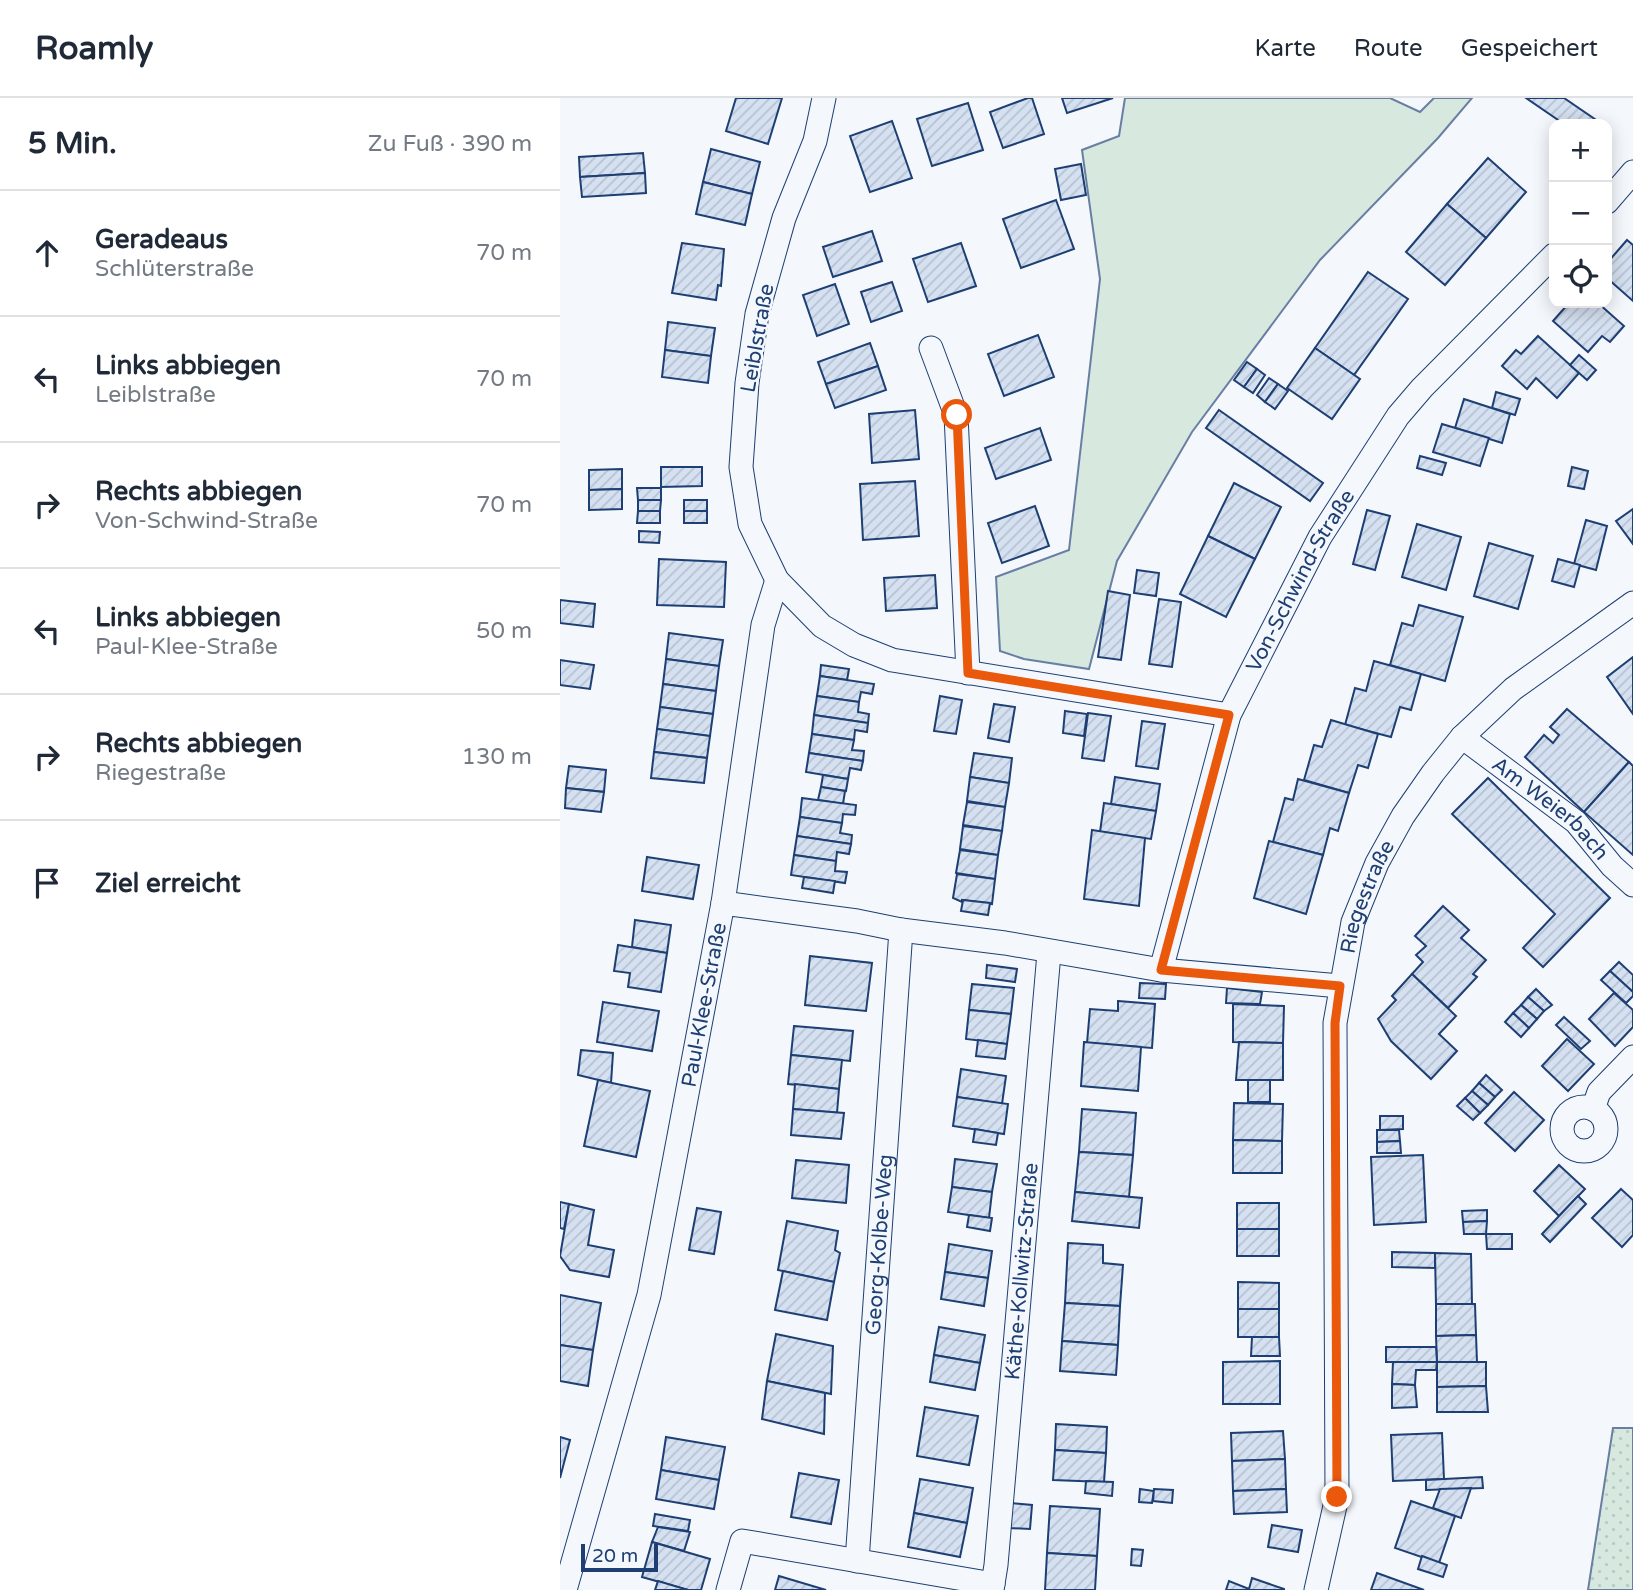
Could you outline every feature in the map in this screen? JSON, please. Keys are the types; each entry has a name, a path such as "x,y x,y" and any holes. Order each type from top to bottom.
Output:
{"street":[{"name":"Leiblstraße","path":"824,98 815,141 784,218 757,314 747,383 741,467 750,524 777,580 822,626 854,645 892,660 1229,715"},
{"path":"1612,196 1633,172"},
{"name":"Von-Schwind-Straße","path":"1161,970 1229,715 1320,537 1398,416 1422,388 1549,260"},
{"path":"930,348 957,415 968,673"},
{"path":"723,903 763,625 777,580"},
{"name":"Riegestraße","path":"1317,1590 1337,1497 1335,1023 1353,922 1377,863 1403,816 1462,737 1513,689 1633,603"},
{"name":"Am Weierbach","path":"1462,737 1576,822 1612,866 1633,885"},
{"name":"Paul-Klee-Straße","path":"565,1590 649,1295 723,903 1005,943 1049,953 1161,970 1340,986"},
{"name":"Georg-Kolbe-Weg","path":"857,1561 901,930"},
{"name":"Käthe-Kollwitz-Straße","path":"992,1587 1049,953"},
{"path":"1593,1109 1599,1092 1633,1057"},
{"path":"728,1590 742,1541 992,1587"}],"shaded area":[{"path":"1125,98 1390,98 1420,112 1434,98 1472,98 1438,138 1320,260 1192,432 1117,561 1089,669 1024,659 1000,651 996,577 1069,550 1100,279 1082,150 1119,136"},
{"path":"1613,1428 1633,1428 1633,1590 1588,1590"}],"building":[{"path":"736,98 782,98 768,144 726,131"},
{"path":"1032,98 1044,134 1003,148 990,112"},
{"path":"1062,98 1113,98 1067,113"},
{"path":"1526,98 1564,98 1595,119 1557,119"},
{"path":"968,103 983,150 932,166 917,119"},
{"path":"892,121 912,178 870,192 850,136"},
{"path":"711,149 760,162 752,194 703,182"},
{"path":"643,153 645,173 580,177 579,157"},
{"path":"1488,158 1526,192 1486,238 1447,204"},
{"path":"1081,164 1086,195 1061,200 1055,169"},
{"path":"645,173 646,193 582,197 580,177"},
{"path":"703,182 752,194 745,225 696,214"},
{"path":"1056,200 1074,249 1021,268 1003,219"},
{"path":"1447,204 1486,238 1445,285 1406,252"},
{"path":"872,231 882,261 833,277 823,247"},
{"path":"1627,240 1633,245 1633,301 1612,282 1612,257"},
{"path":"682,243 724,249 721,286 718,285 716,300 672,293"},
{"path":"961,243 976,286 928,302 913,259"},
{"path":"1368,272 1408,299 1354,375 1315,348"},
{"path":"892,282 902,311 871,322 861,292"},
{"path":"835,284 849,324 817,336 803,295"},
{"path":"1565,308 1604,308 1624,326 1610,342 1602,336 1588,352 1553,321"},
{"path":"668,322 715,328 711,356 665,350"},
{"path":"1038,335 1054,377 1004,396 988,354"},
{"path":"1538,336 1579,373 1557,398 1536,378 1527,389 1502,366 1516,350 1521,354"},
{"path":"870,343 878,366 826,384 818,362"},
{"path":"1315,348 1360,379 1332,419 1287,388"},
{"path":"665,350 711,356 708,383 662,377"},
{"path":"1579,355 1596,370 1587,380 1570,365"},
{"path":"1247,362 1257,369 1244,387 1234,380"},
{"path":"878,366 886,390 835,408 826,384"},
{"path":"1257,369 1265,375 1253,393 1244,387"},
{"path":"1269,378 1278,384 1265,402 1257,395"},
{"path":"1278,384 1288,391 1275,409 1265,402"},
{"path":"1496,392 1520,399 1515,415 1492,408"},
{"path":"1464,399 1510,414 1502,443 1455,428"},
{"path":"915,410 919,459 872,463 869,414"},
{"path":"1219,410 1323,483 1310,501 1206,428"},
{"path":"1442,424 1489,438 1480,466 1433,452"},
{"path":"1040,428 1051,460 996,479 985,448"},
{"path":"1420,456 1446,463 1442,475 1417,468"},
{"path":"661,467 702,467 702,486 661,487"},
{"path":"1572,467 1588,471 1584,489 1568,486"},
{"path":"622,469 622,489 589,490 589,470"},
{"path":"915,481 919,536 863,540 860,484"},
{"path":"1234,483 1281,507 1255,559 1208,536"},
{"path":"637,488 661,488 661,500 638,500"},
{"path":"622,489 622,509 589,510 589,490"},
{"path":"638,500 661,500 660,511 638,511"},
{"path":"684,500 707,500 707,511 684,511"},
{"path":"1035,506 1049,546 1002,563 988,523"},
{"path":"1633,509 1633,544 1616,521"},
{"path":"1367,510 1390,516 1375,570 1353,564"},
{"path":"638,511 660,511 660,523 637,523"},
{"path":"684,511 707,511 707,523 684,523"},
{"path":"1586,520 1607,526 1596,570 1574,564"},
{"path":"1417,524 1461,537 1446,590 1402,577"},
{"path":"639,531 660,532 659,543 639,542"},
{"path":"1208,536 1255,559 1226,617 1180,594"},
{"path":"1489,543 1533,556 1518,609 1474,596"},
{"path":"659,559 726,562 724,607 657,605"},
{"path":"1558,559 1580,565 1574,587 1552,581"},
{"path":"1137,570 1159,573 1156,596 1134,593"},
{"path":"935,575 937,608 886,611 884,578"},
{"path":"1108,591 1130,595 1121,660 1098,657"},
{"path":"1159,599 1181,602 1172,667 1149,664"},
{"path":"560,600 595,604 593,627 560,623"},
{"path":"1419,605 1463,617 1445,681 1390,665 1402,623 1413,626"},
{"path":"669,633 723,640 719,666 666,659"},
{"path":"1633,657 1633,714 1607,677"},
{"path":"666,659 719,666 716,691 663,684"},
{"path":"560,660 594,665 590,689 560,685"},
{"path":"1374,661 1421,674 1411,710 1400,707 1391,737 1345,725 1355,688 1366,691"},
{"path":"821,665 849,669 847,680 820,676"},
{"path":"820,676 874,684 872,694 861,692 859,702 817,696"},
{"path":"663,684 716,691 713,714 660,707"},
{"path":"817,696 859,702 858,712 869,714 868,723 814,715"},
{"path":"940,696 962,700 956,734 934,731"},
{"path":"994,704 1015,707 1009,742 988,738"},
{"path":"660,707 713,714 710,736 657,729"},
{"path":"1567,709 1629,762 1584,812 1525,757 1544,735 1553,743 1559,735 1550,727"},
{"path":"1065,711 1087,714 1084,736 1063,733"},
{"path":"1088,713 1111,716 1104,761 1082,758"},
{"path":"814,715 868,723 867,732 855,730 854,740 812,734"},
{"path":"1331,720 1378,734 1368,768 1358,765 1349,793 1304,780 1314,745 1322,747"},
{"path":"1142,721 1165,724 1158,769 1136,766"},
{"path":"657,729 710,736 707,758 654,752"},
{"path":"812,734 854,740 852,750 864,751 863,761 809,753"},
{"path":"654,752 707,758 704,783 651,778"},
{"path":"809,753 863,761 861,770 850,768 848,779 806,772"},
{"path":"974,753 1012,758 1009,783 970,777"},
{"path":"1629,762 1633,766 1633,855 1584,812"},
{"path":"569,766 606,770 604,792 566,788"},
{"path":"823,775 848,779 846,791 821,787"},
{"path":"970,777 1009,783 1005,807 967,801"},
{"path":"1115,777 1160,784 1156,811 1111,804"},
{"path":"1488,778 1610,898 1543,967 1523,948 1555,914 1452,814"},
{"path":"1298,779 1349,793 1338,831 1330,828 1323,855 1273,842 1285,798 1293,800"},
{"path":"821,787 845,791 843,804 818,800"},
{"path":"566,788 604,792 601,812 565,808"},
{"path":"802,798 856,805 855,815 843,814 842,823 800,817"},
{"path":"967,802 1005,807 1002,831 963,825"},
{"path":"1104,803 1156,811 1151,839 1100,832"},
{"path":"800,817 842,823 840,833 852,835 851,844 797,836"},
{"path":"963,826 1002,831 998,855 960,849"},
{"path":"1092,830 1145,838 1139,906 1084,899"},
{"path":"797,836 851,844 849,854 837,852 836,861 794,855"},
{"path":"1269,841 1323,855 1306,914 1254,898"},
{"path":"960,850 998,855 995,879 956,873"},
{"path":"794,855 836,861 835,871 847,872 845,883 791,875"},
{"path":"647,857 699,865 693,899 642,891"},
{"path":"957,874 995,879 992,904 962,902 953,898"},
{"path":"804,877 835,881 833,893 802,888"},
{"path":"963,900 990,903 988,915 961,911"},
{"path":"1443,906 1469,930 1461,938 1486,960 1473,974 1477,977 1448,1008 1412,974 1423,962 1416,955 1426,946 1415,936"},
{"path":"635,920 671,925 667,953 632,947"},
{"path":"618,945 667,953 661,992 628,987 630,973 614,971"},
{"path":"810,956 872,963 866,1011 805,1005"},
{"path":"1619,962 1633,975 1633,992 1610,971"},
{"path":"987,965 1017,969 1015,982 986,978"},
{"path":"1610,971 1633,992 1633,996 1626,1003 1601,980"},
{"path":"1412,974 1456,1016 1439,1034 1457,1051 1431,1079 1391,1041 1378,1019 1396,1000 1392,996"},
{"path":"1140,983 1166,984 1165,999 1139,998"},
{"path":"972,984 1014,988 1011,1014 969,1010"},
{"path":"1227,988 1262,992 1260,1004 1226,1003"},
{"path":"1536,989 1552,1005 1544,1011 1528,997"},
{"path":"1614,993 1633,1010 1633,1027 1615,1046 1589,1019"},
{"path":"1528,997 1544,1011 1537,1019 1521,1005"},
{"path":"1118,1001 1155,1004 1152,1048 1087,1043 1090,1009 1118,1011"},
{"path":"603,1002 659,1011 652,1051 597,1042"},
{"path":"1233,1004 1284,1006 1283,1043 1233,1042"},
{"path":"1521,1005 1537,1019 1529,1028 1513,1013"},
{"path":"969,1010 1011,1014 1007,1044 966,1039"},
{"path":"1513,1013 1529,1028 1521,1037 1505,1022"},
{"path":"1564,1017 1590,1041 1581,1049 1556,1025"},
{"path":"794,1026 853,1031 850,1061 791,1055"},
{"path":"1567,1039 1594,1064 1568,1091 1542,1066"},
{"path":"978,1040 1007,1044 1005,1059 976,1056"},
{"path":"1084,1042 1141,1047 1138,1091 1081,1086"},
{"path":"1239,1042 1283,1043 1283,1080 1236,1080"},
{"path":"581,1050 613,1053 611,1083 578,1075"},
{"path":"791,1055 842,1060 839,1089 788,1084"},
{"path":"961,1069 1006,1076 1002,1104 957,1097"},
{"path":"1486,1075 1502,1090 1495,1097 1479,1083"},
{"path":"598,1080 650,1091 636,1157 584,1146"},
{"path":"1248,1080 1270,1080 1270,1102 1248,1102"},
{"path":"1479,1083 1495,1097 1488,1105 1472,1091"},
{"path":"795,1084 839,1089 837,1113 793,1109"},
{"path":"1472,1091 1488,1105 1480,1113 1465,1098"},
{"path":"1514,1092 1544,1120 1515,1151 1485,1123"},
{"path":"957,1097 1008,1104 1004,1134 953,1126"},
{"path":"1465,1098 1480,1113 1473,1120 1457,1106"},
{"path":"1234,1103 1283,1104 1282,1141 1233,1140"},
{"path":"793,1109 844,1113 841,1139 791,1135"},
{"path":"1082,1109 1136,1113 1133,1155 1079,1152"},
{"path":"1380,1116 1403,1116 1403,1129 1380,1130"},
{"path":"975,1129 998,1133 996,1145 973,1142"},
{"path":"1377,1130 1399,1130 1400,1141 1377,1142"},
{"path":"1233,1140 1282,1141 1282,1173 1233,1173"},
{"path":"1400,1141 1401,1153 1377,1153 1377,1142"},
{"path":"1079,1152 1133,1155 1129,1197 1075,1192"},
{"path":"1423,1155 1426,1222 1374,1225 1371,1157"},
{"path":"955,1159 997,1164 992,1192 952,1187"},
{"path":"796,1160 849,1165 846,1203 792,1198"},
{"path":"1559,1165 1585,1189 1559,1216 1534,1191"},
{"path":"952,1187 992,1192 989,1218 948,1212"},
{"path":"1621,1189 1633,1200 1633,1235 1622,1247 1592,1218"},
{"path":"1075,1192 1142,1198 1139,1228 1072,1221"},
{"path":"1578,1196 1586,1204 1550,1242 1542,1234"},
{"path":"560,1202 569,1204 564,1229 560,1228"},
{"path":"1237,1203 1279,1203 1279,1229 1237,1229"},
{"path":"569,1204 594,1210 588,1245 614,1250 609,1277 570,1270 560,1256"},
{"path":"697,1208 721,1212 714,1254 689,1250"},
{"path":"1487,1210 1487,1221 1463,1222 1462,1211"},
{"path":"969,1215 992,1218 990,1231 967,1227"},
{"path":"787,1221 838,1231 835,1250 840,1253 834,1282 778,1270"},
{"path":"1487,1221 1486,1234 1464,1234 1463,1222"},
{"path":"1237,1229 1279,1229 1279,1256 1237,1256"},
{"path":"1486,1234 1512,1234 1512,1249 1487,1249"},
{"path":"1068,1243 1103,1245 1103,1263 1123,1265 1120,1306 1065,1303"},
{"path":"949,1244 992,1251 988,1278 945,1272"},
{"path":"1392,1252 1435,1253 1435,1268 1392,1267"},
{"path":"1435,1253 1471,1254 1472,1304 1436,1304"},
{"path":"783,1271 834,1282 827,1320 775,1310"},
{"path":"945,1272 988,1278 984,1306 941,1299"},
{"path":"1238,1282 1279,1283 1279,1309 1238,1309"},
{"path":"560,1295 601,1303 593,1350 560,1345"},
{"path":"1065,1303 1120,1306 1118,1345 1062,1341"},
{"path":"1436,1304 1475,1304 1476,1335 1436,1336"},
{"path":"1238,1309 1279,1309 1279,1337 1238,1337"},
{"path":"939,1327 985,1335 980,1363 934,1355"},
{"path":"776,1334 833,1346 831,1394 767,1381"},
{"path":"1476,1335 1477,1362 1437,1362 1436,1336"},
{"path":"1252,1337 1279,1337 1280,1356 1251,1356"},
{"path":"1062,1341 1118,1345 1116,1375 1060,1371"},
{"path":"560,1345 593,1350 588,1386 560,1381"},
{"path":"1386,1347 1436,1347 1437,1362 1386,1362"},
{"path":"934,1355 980,1363 975,1390 930,1382"},
{"path":"1280,1361 1280,1404 1223,1404 1223,1362"},
{"path":"1393,1362 1437,1362 1436,1370 1416,1370 1415,1385 1392,1384"},
{"path":"1437,1362 1486,1362 1486,1386 1437,1387"},
{"path":"767,1381 825,1393 824,1434 762,1419"},
{"path":"1392,1384 1415,1385 1417,1407 1392,1408"},
{"path":"1486,1386 1488,1412 1437,1412 1437,1387"},
{"path":"925,1407 978,1416 969,1465 917,1456"},
{"path":"1056,1424 1107,1427 1106,1453 1055,1450"},
{"path":"1283,1431 1285,1459 1232,1461 1231,1433"},
{"path":"1442,1433 1444,1479 1393,1481 1391,1435"},
{"path":"560,1437 570,1440 560,1478"},
{"path":"666,1437 725,1447 719,1480 661,1470"},
{"path":"1055,1450 1106,1453 1104,1482 1053,1480"},
{"path":"1285,1459 1286,1489 1233,1491 1232,1461"},
{"path":"661,1470 719,1480 714,1509 656,1499"},
{"path":"799,1473 839,1480 831,1524 791,1517"},
{"path":"1482,1477 1483,1488 1426,1490 1426,1480"},
{"path":"920,1479 973,1488 967,1523 914,1513"},
{"path":"1086,1481 1113,1482 1112,1496 1085,1493"},
{"path":"1471,1488 1461,1518 1433,1508 1440,1489"},
{"path":"1140,1489 1154,1491 1152,1503 1139,1502"},
{"path":"1154,1489 1173,1490 1172,1503 1153,1501"},
{"path":"1286,1489 1287,1512 1234,1514 1233,1491"},
{"path":"1411,1501 1455,1516 1439,1563 1395,1548"},
{"path":"1011,1503 1032,1505 1030,1529 1010,1528"},
{"path":"1050,1506 1100,1509 1097,1556 1047,1553"},
{"path":"914,1513 967,1523 960,1557 908,1547"},
{"path":"655,1514 690,1520 688,1531 653,1526"},
{"path":"1272,1525 1302,1530 1298,1552 1268,1547"},
{"path":"658,1527 690,1532 684,1551 652,1542"},
{"path":"652,1542 710,1559 701,1590 688,1590 642,1577"},
{"path":"1132,1549 1143,1550 1141,1566 1131,1565"},
{"path":"1047,1553 1097,1556 1095,1590 1045,1590"},
{"path":"1422,1556 1447,1565 1443,1577 1418,1569"},
{"path":"1377,1573 1424,1590 1371,1590"},
{"path":"779,1576 826,1590 775,1590"},
{"path":"1252,1578 1284,1590 1226,1590 1229,1581 1249,1589"},
{"path":"658,1581 688,1590 655,1590"}],"route":[{"path":"957,415 968,673 1229,715 1161,970 1340,986 1335,1023 1337,1497"}]}
